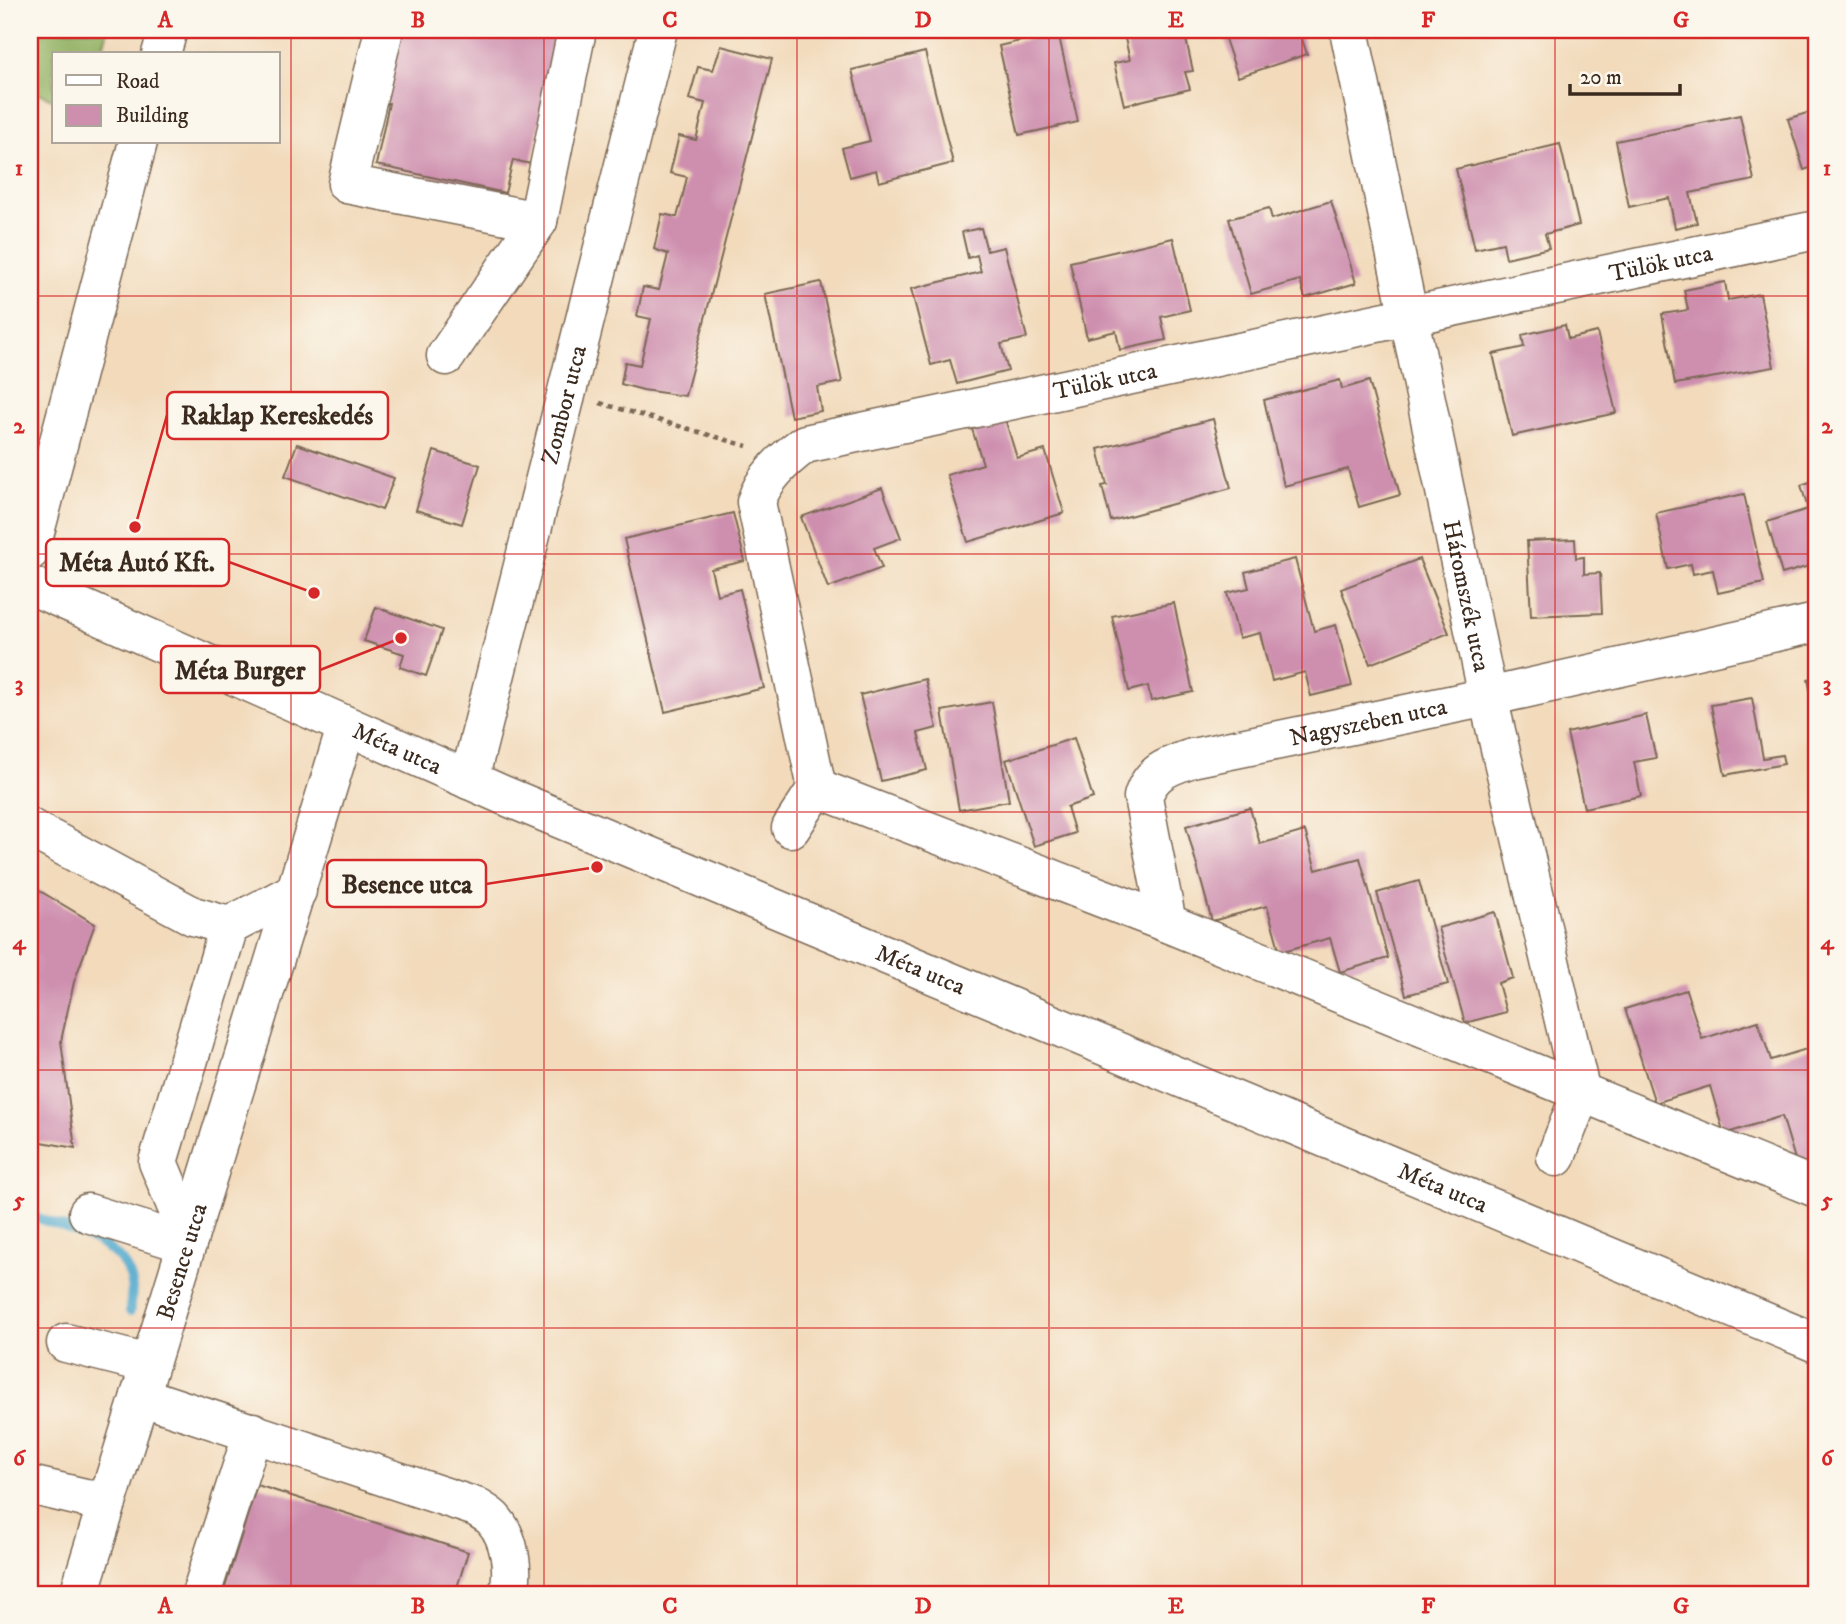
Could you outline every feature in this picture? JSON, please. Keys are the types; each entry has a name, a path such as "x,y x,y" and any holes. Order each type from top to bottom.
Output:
{"street":[{"path":"162,52 168,30"},
{"path":"384,30 348,184 538,221"},
{"path":"446,356 538,221 577,30"},
{"name":"Zombor utca","path":"469,780 658,30"},
{"name":"Háromszék utca","path":"1349,30 1488,697 1581,1093"},
{"path":"30,551 137,144"},
{"name":"Tülök utca","path":"817,788 756,502 760,490 784,459 805,444 1816,230"},
{"name":"Méta utca","path":"30,586 346,728 1816,1343"},
{"name":"Nagyszeben utca","path":"1167,923 1143,797 1148,783 1163,768 1192,758 1488,697 1816,623"},
{"name":"Besence utca","path":"79,1594 346,728"},
{"path":"791,828 817,788 1167,923 1816,1188"},
{"path":"30,828 193,916 229,926 297,891"},
{"path":"188,1240 158,1162 229,926"},
{"path":"1556,1157 1581,1093"},
{"path":"88,1213 188,1240"},
{"path":"66,1343 253,1432 476,1507 495,1520 506,1543 512,1564 508,1594"},
{"path":"201,1594 253,1432"},
{"path":"30,1485 106,1503"}],"path":[{"path":"567,394 784,459"}],"green space":[{"path":"30,30 108,30 102,52 52,52 52,99 30,89"}],"building":[{"path":"394,30 560,30 531,164 513,160 505,193 376,165 389,103 378,105"},
{"path":"1123,30 1184,30 1193,71 1185,72 1190,89 1124,105 1114,63 1130,60"},
{"path":"1222,30 1299,30 1307,54 1238,77"},
{"path":"1058,32 1078,122 1019,135 999,46"},
{"path":"721,46 772,59 685,396 643,390 621,384 625,362 640,365 651,319 637,316 643,287 659,290 668,254 654,249 662,214 677,217 682,199 687,177 670,173 679,136 696,140 705,103 689,99 698,67 713,70"},
{"path":"925,52 953,163 879,182 876,170 850,177 842,148 870,141 852,70"},
{"path":"1816,110 1816,166 1804,170 1788,119"},
{"path":"1740,115 1754,180 1690,193 1697,223 1675,228 1669,198 1629,207 1616,141"},
{"path":"1560,144 1579,225 1545,234 1549,248 1506,258 1503,243 1475,249 1456,169"},
{"path":"1331,201 1356,283 1305,298 1300,280 1251,294 1229,219 1269,208 1272,219"},
{"path":"981,228 987,251 1004,247 1027,338 1001,344 1008,371 957,384 950,360 931,365 911,289 981,272 977,255 968,258 962,232"},
{"path":"1173,238 1190,310 1161,317 1166,340 1120,350 1116,331 1087,338 1070,262"},
{"path":"821,282 842,382 817,387 821,411 791,417 765,294"},
{"path":"1725,282 1728,300 1760,294 1774,367 1675,384 1662,314 1688,310 1684,290"},
{"path":"1565,325 1568,339 1597,332 1616,413 1512,436 1493,354 1524,347 1522,335"},
{"path":"1340,380 1342,389 1369,381 1400,495 1359,507 1348,469 1284,486 1264,400"},
{"path":"1005,419 1017,458 1045,450 1064,513 968,542 947,475 983,464 972,429"},
{"path":"1213,419 1231,488 1111,521 1102,486 1107,485 1098,449"},
{"path":"297,444 394,478 382,510 285,476"},
{"path":"434,451 480,465 462,524 416,510"},
{"path":"1816,480 1816,564 1782,574 1767,522 1808,509 1801,485"},
{"path":"882,488 901,538 874,548 882,568 828,588 801,517"},
{"path":"1744,494 1764,583 1718,593 1713,570 1693,574 1691,564 1668,569 1656,513"},
{"path":"733,513 745,561 711,569 717,595 740,589 764,688 665,712 624,539"},
{"path":"1575,539 1576,558 1584,557 1584,574 1600,573 1602,613 1531,616 1527,541"},
{"path":"1295,559 1314,631 1336,625 1352,686 1311,696 1305,672 1272,681 1260,633 1239,638 1227,593 1249,588 1245,572"},
{"path":"1419,559 1449,633 1370,664 1341,589"},
{"path":"1174,603 1193,692 1151,701 1148,686 1129,691 1112,616"},
{"path":"376,607 442,630 426,676 400,667 404,654 364,641"},
{"path":"1816,677 1816,714 1815,714 1808,679"},
{"path":"925,679 937,728 918,733 927,770 881,781 860,695"},
{"path":"1752,698 1763,758 1782,755 1784,764 1725,775 1711,705"},
{"path":"992,702 1009,801 959,810 942,711"},
{"path":"1646,715 1656,758 1634,762 1641,796 1584,808 1567,733"},
{"path":"1074,738 1093,798 1067,807 1075,833 1034,846 1006,760"},
{"path":"1250,808 1260,844 1305,831 1316,870 1360,858 1388,958 1340,972 1330,938 1280,952 1267,906 1212,921 1186,826"},
{"path":"1419,881 1448,984 1406,995 1377,893"},
{"path":"30,885 95,924 74,982 61,1041 75,1148 30,1140"},
{"path":"1495,912 1513,978 1498,983 1506,1012 1465,1023 1438,928"},
{"path":"1686,990 1702,1039 1758,1021 1771,1060 1816,1046 1816,1163 1798,1169 1782,1116 1724,1134 1710,1086 1655,1103 1625,1009"},
{"path":"257,1485 468,1552 455,1594 223,1594"}],"waterway":[{"path":"30,1215 89,1238 115,1255 125,1266 131,1279 130,1311"}],"place":[{"name":"Raklap Kereskedés","path":"135,527"},
{"name":"Méta Autó Kft.","path":"314,593"},
{"name":"Méta Burger","path":"401,638"},
{"name":"Besence utca","path":"597,867"}]}
